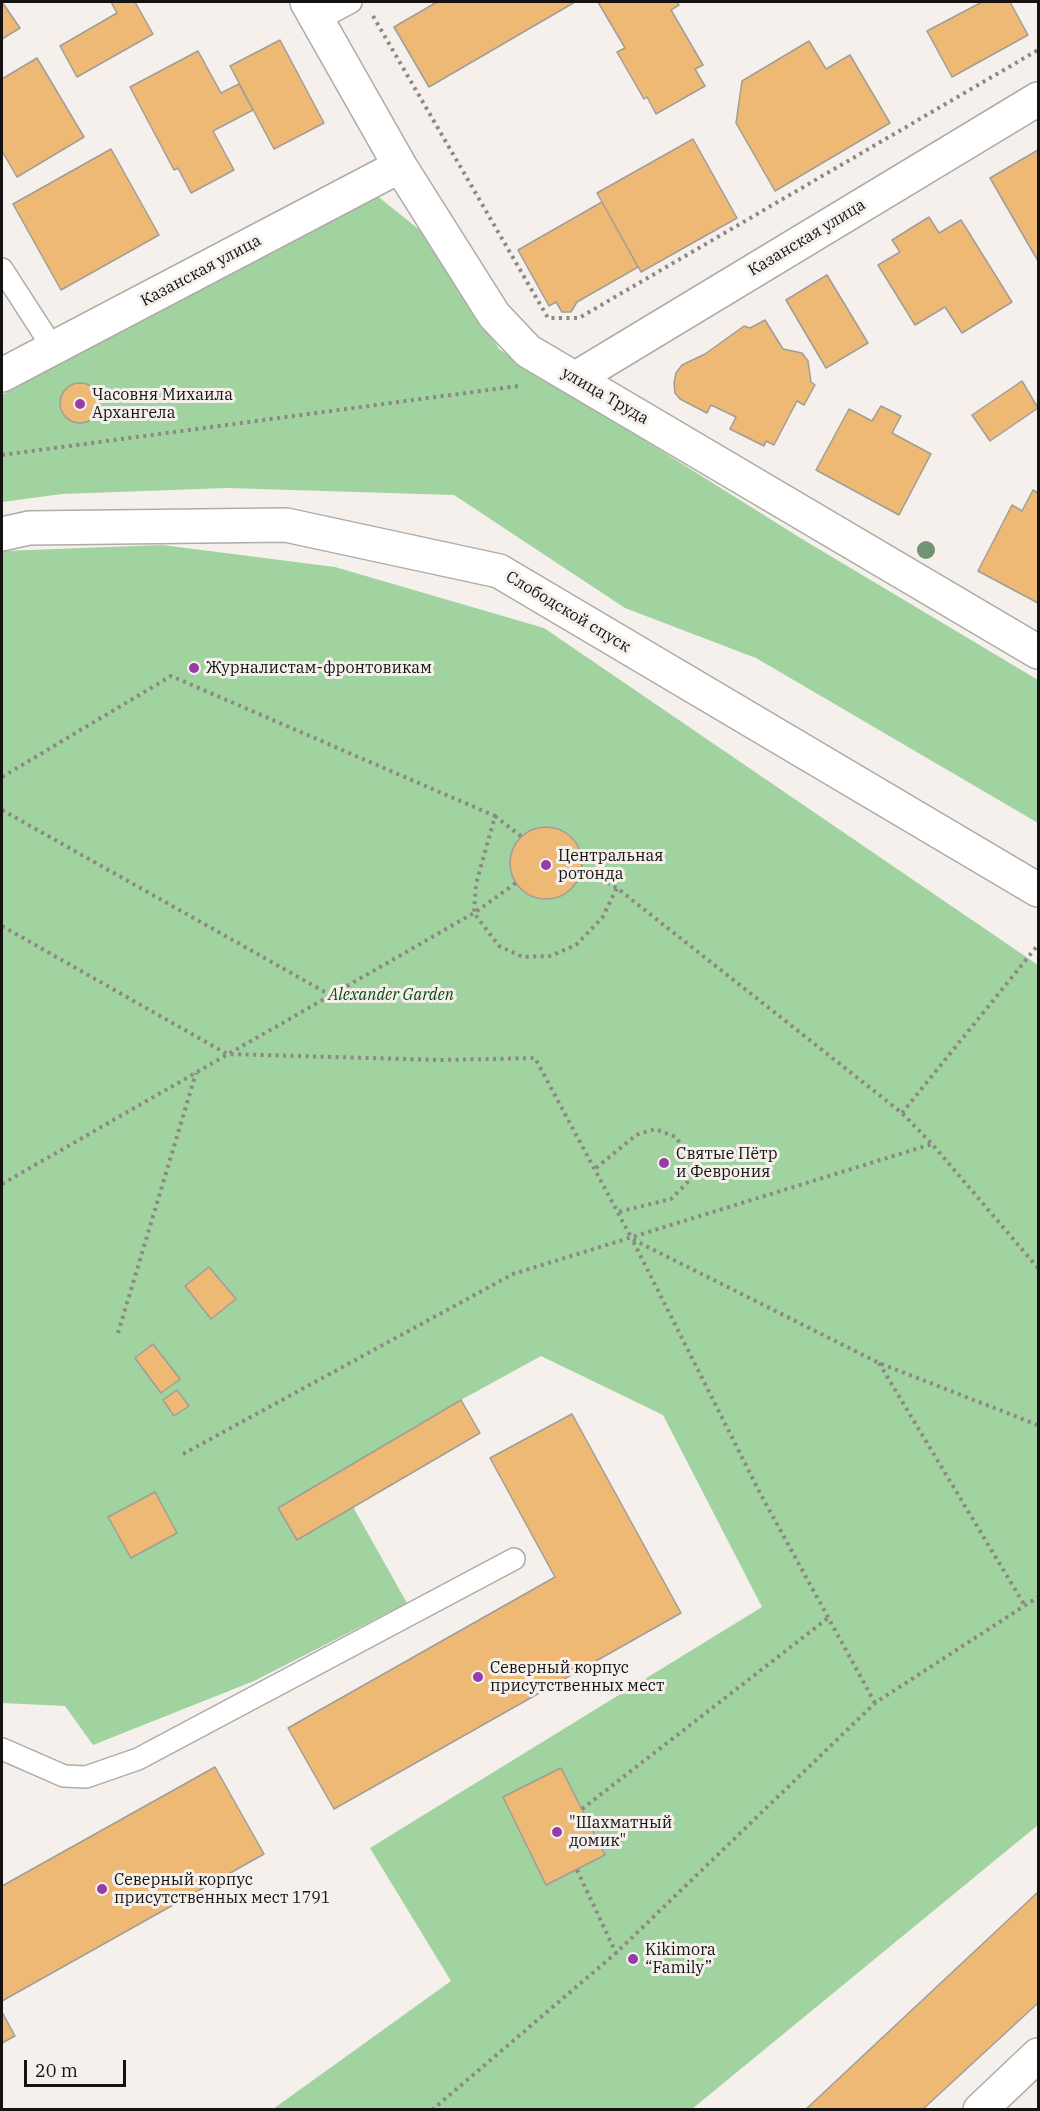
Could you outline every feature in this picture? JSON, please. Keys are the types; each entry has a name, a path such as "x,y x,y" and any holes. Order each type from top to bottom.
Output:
{"street":[{"name":"улица Труда","path":"313,11 400,166 494,315 528,351 1038,652"},
{"name":"Казанская улица","path":"576,378 1038,99"},
{"name":"Казанская улица","path":"2,375 400,166"},
{"name":"Слободской спуск","path":"2,534 29,528 286,525 499,571 1038,890"},
{"path":"980,2109 1038,2055"}],"lane":[{"path":"313,11 351,2"},
{"path":"2,269 53,348"},
{"path":"2,1749 64,1776 86,1777 138,1759 514,1559"}],"path":[{"path":"370,12 548,318 579,318 1038,50"},
{"path":"2,456 576,378"},
{"path":"2,777 171,676 495,816 522,837"},
{"path":"2,810 332,996"},
{"path":"495,816 476,884 474,913 499,946 523,957 550,956 576,945 602,918 617,888"},
{"path":"581,868 617,888 902,1113 932,1144 1038,1268"},
{"path":"2,1184 332,996 474,913 516,884"},
{"path":"2,926 227,1054 441,1060 535,1058 596,1168 760,1493 875,1702"},
{"path":"902,1113 1038,945"},
{"path":"118,1333 197,1072"},
{"path":"596,1168 636,1135 655,1129 676,1137 690,1159 687,1183 671,1199 618,1212"},
{"path":"183,1454 513,1274 632,1239 932,1144"},
{"path":"632,1239 879,1363 1038,1425"},
{"path":"879,1363 1025,1606"},
{"path":"432,2109 616,1953 875,1702 1038,1597"},
{"path":"582,1809 828,1618"},
{"path":"577,1870 616,1953"}],"green space":[{"path":"370,190 437,244 499,349 802,539 1038,680 1038,823 756,658 625,608 454,495 227,488 62,494 2,502 2,395"},
{"name":"Alexander Garden","path":"162,545 335,567 544,628 1038,965 1038,1825 692,2109 273,2109 451,1981 370,1848 762,1607 663,1415 541,1356 461,1400 480,1433 353,1507 407,1603 254,1681 93,1745 65,1706 2,1703 2,551"}],"building":[{"path":"2,2 20,28 2,39"},
{"path":"111,2 135,2 153,34 77,77 60,46 117,13"},
{"path":"437,2 575,2 429,87 394,27"},
{"path":"598,2 677,2 679,5 671,10 703,65 695,69 705,86 656,114 647,97 644,99 617,52 625,48"},
{"path":"982,2 1010,2 1028,35 952,77 927,31"},
{"path":"280,40 324,123 274,149 230,66"},
{"path":"809,41 826,69 850,55 890,123 775,191 736,123 742,81"},
{"path":"198,51 221,93 239,84 253,110 213,131 234,170 191,193 178,168 174,170 130,87"},
{"path":"37,58 84,137 17,177 2,151 2,79"},
{"path":"693,139 737,218 641,272 597,193"},
{"path":"111,149 159,235 61,290 13,204"},
{"path":"1038,150 1038,261 990,178"},
{"path":"602,202 638,267 577,302 571,312 562,312 556,302 549,306 518,250"},
{"path":"929,217 939,233 961,220 1012,302 962,333 945,307 915,325 878,265 900,252 892,240"},
{"path":"827,275 868,343 826,368 786,300"},
{"path":"765,320 783,349 802,353 808,361 811,382 815,385 804,405 797,401 774,445 766,441 764,446 730,429 736,417 711,405 707,413 680,399 675,393 674,383 676,373 682,365 705,354 744,326 750,328"},
{"path":"1022,381 1038,408 990,441 972,415"},
{"name":"Часовня Михаила Архангела","path":"80,383 94,389 100,403 94,417 80,423 66,417 60,403 66,389"},
{"path":"881,406 901,416 892,433 931,454 899,515 816,470 849,409 872,421"},
{"path":"1033,490 1038,493 1038,603 978,571 1012,505 1022,511"},
{"name":"Центральная ротонда","path":"546,827 566,833 576,843 582,863 576,883 566,893 546,899 526,893 516,883 510,863 516,843 526,833"},
{"path":"209,1267 236,1299 211,1319 185,1286"},
{"path":"153,1344 180,1379 161,1393 135,1358"},
{"path":"177,1390 189,1406 174,1416 163,1400"},
{"path":"461,1400 480,1433 297,1540 278,1508"},
{"path":"572,1414 681,1613 334,1809 288,1728 555,1577 490,1458"},
{"path":"155,1492 177,1533 131,1558 108,1517"},
{"path":"215,1767 264,1854 2,2001 2,1886"},
{"name":"\"Шахматный домик\"","path":"561,1768 605,1855 546,1885 503,1797"},
{"path":"1038,1892 1038,2003 922,2110 805,2110"},
{"path":"2,2012 15,2036 2,2043"}],"place":[{"name":"Часовня Михаила Архангела","path":"80,404"},
{"name":"Журналистам-фронтовикам","path":"194,668"},
{"name":"Центральная ротонда","path":"546,865"},
{"name":"Святые Пётр и Феврония","path":"664,1163"},
{"name":"Северный корпус присутственных мест","path":"478,1677"},
{"name":"\"Шахматный домик\"","path":"557,1832"},
{"name":"Северный корпус присутственных мест 1791","path":"102,1889"},
{"name":"Kikimora “Family”","path":"633,1959"}]}
